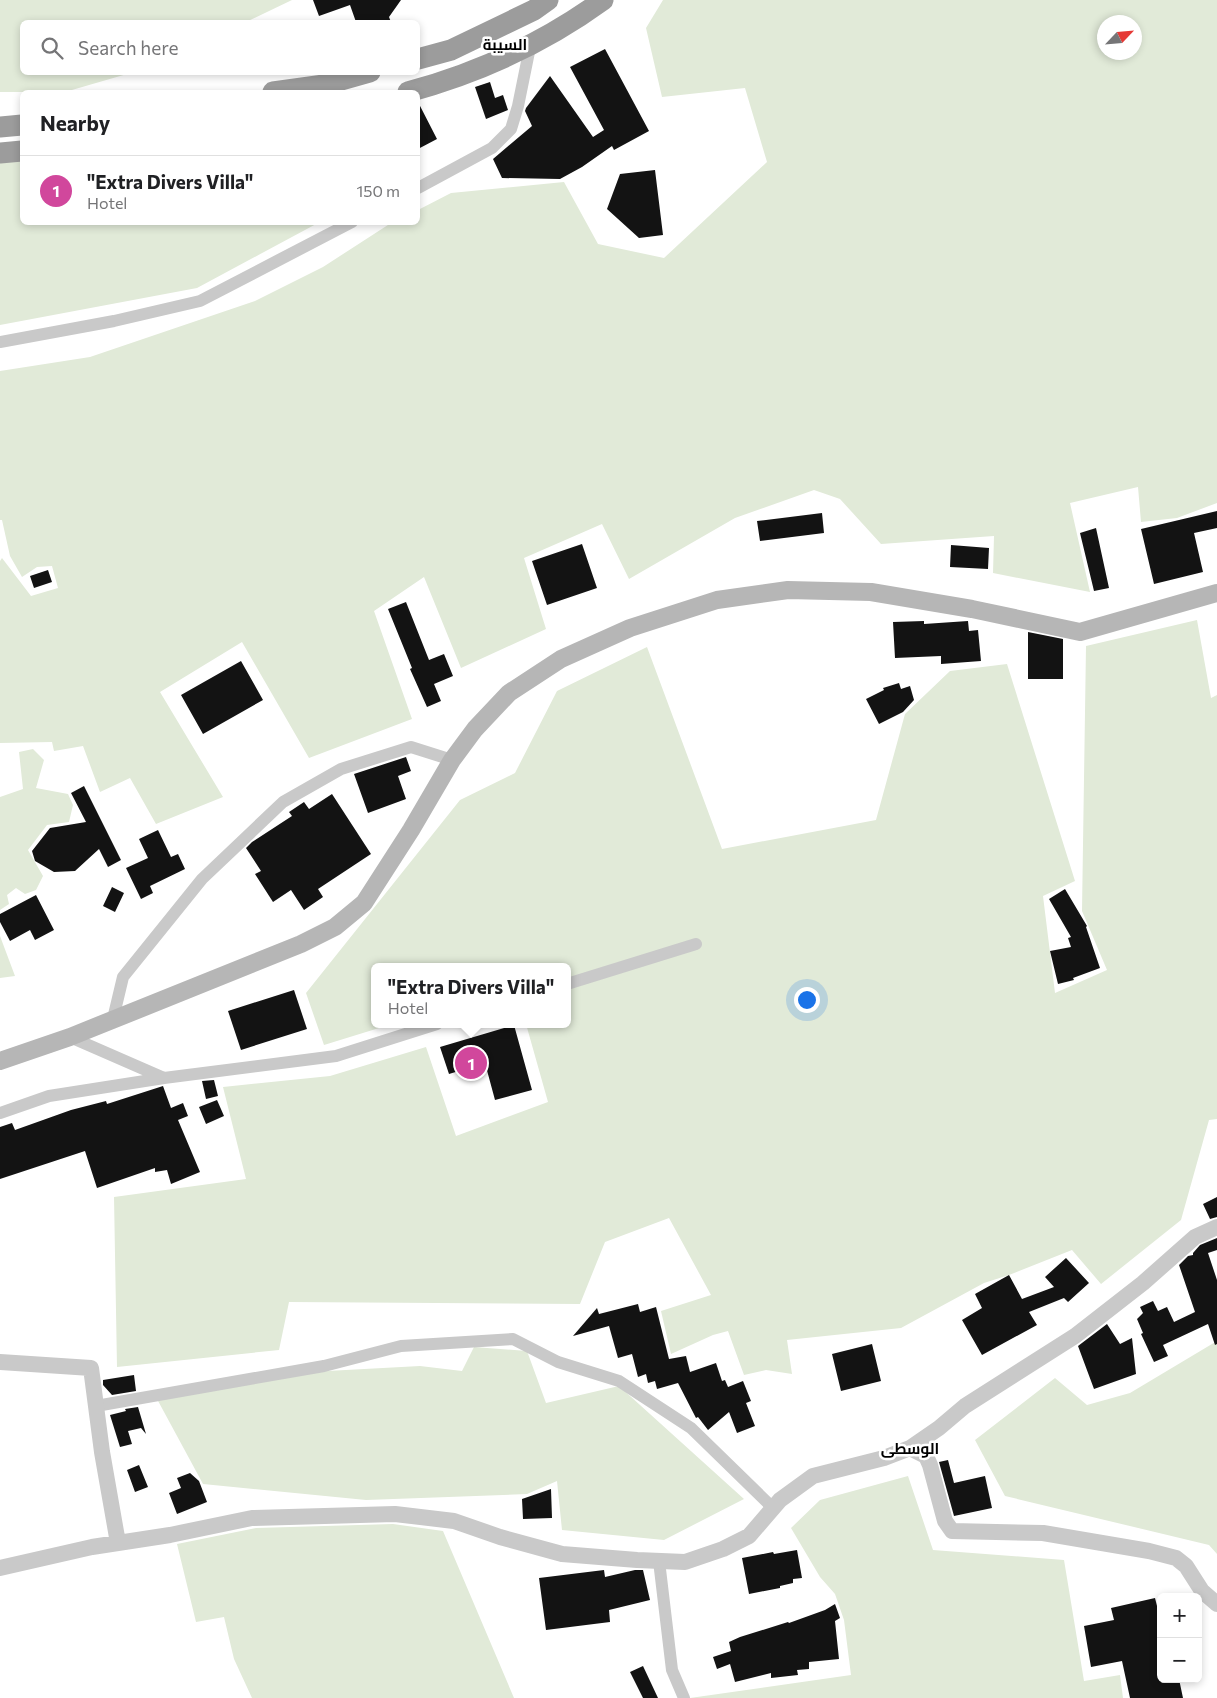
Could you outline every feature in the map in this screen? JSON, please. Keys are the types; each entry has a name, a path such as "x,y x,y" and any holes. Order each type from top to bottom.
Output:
{"highway":[{"path":"416,90 447,82 530,47 603,0"},
{"path":"420,58 451,50 537,3"},
{"path":"288,90 324,85 359,75"},
{"path":"0,127 20,124"},
{"path":"0,153 20,151"}],"main road":[{"path":"0,1061 70,1037 301,944 336,927 364,903 411,830 452,760 475,729 510,693 561,659 630,628 717,600 788,590 870,592 972,609 1080,632 1217,593"}],"street":[{"path":"420,187 492,148 511,129 518,106 530,47"},
{"path":"0,342 114,321 200,301 346,225"},
{"path":"113,1019 123,978 202,878 283,802 341,768 411,747 452,760"},
{"path":"571,983 696,944"},
{"path":"0,1113 49,1096 164,1078 336,1056 424,1028"},
{"path":"70,1037 164,1078"},
{"path":"0,1568 92,1547 170,1535 252,1518 395,1514 454,1521 500,1537 562,1554 685,1562 724,1549 749,1536 780,1500 813,1476 884,1458 910,1448 940,1428 965,1406 1075,1336 1143,1283 1195,1237 1217,1227"},
{"path":"96,1406 324,1366 401,1346 513,1338 558,1362 619,1381 691,1428 773,1508"},
{"path":"0,1362 91,1368 102,1452 118,1543"},
{"path":"910,1448 926,1456 945,1521 952,1531 1043,1533 1176,1558 1186,1566 1202,1591 1217,1604"},
{"path":"659,1561 672,1670 684,1698"}],"green space":[{"path":"0,0 292,0 250,20 20,20 20,75 124,75 72,90 0,92"},
{"path":"663,0 1217,0 1217,503 1177,518 1141,522 1138,487 1070,503 1090,592 993,573 994,536 881,544 840,499 814,490 735,518 629,579 602,524 524,558 546,629 461,668 424,577 374,611 412,719 309,758 242,642 160,692 223,797 156,824 130,778 100,792 83,746 54,751 52,742 0,743 0,561 2,558 31,596 58,588 52,566 37,567 22,577 10,556 2,520 0,520 0,371 90,357 255,301 323,267 388,225 420,225 420,209 451,193 564,182 598,244 664,258 767,162 745,88 662,97 646,28"},
{"path":"0,160 20,161 20,225 314,225 197,288 0,325"},
{"path":"1197,620 1211,698 1217,695 1217,1119 1209,1120 1181,1220 1101,1284 1072,1250 984,1283 901,1328 787,1340 792,1374 766,1370 744,1375 728,1331 713,1335 671,1354 661,1311 711,1295 669,1218 605,1242 580,1304 289,1302 279,1350 117,1367 114,1197 246,1179 223,1087 330,1076 426,1047 456,1136 548,1102 527,1028 571,1028 571,963 371,963 371,1028 379,1028 324,1045 306,993 460,800 515,773 557,691 647,647 722,849 876,820 905,714 950,671 1007,664 1075,881 1043,896 1055,993 1107,970 1082,911 1086,646"},
{"path":"33,749 44,760 36,788 68,794 73,805 69,822 47,825 28,850 43,876 36,890 25,894 16,888 7,895 9,904 0,910 0,797 23,789 19,752"},
{"path":"0,936 15,976 0,978"},
{"path":"1217,1341 1217,1554 1209,1545 1005,1496 975,1440 1055,1378 1087,1405 1130,1393"},
{"path":"474,1347 527,1351 546,1403 619,1386 744,1499 664,1540 562,1530 557,1481 527,1494 366,1500 203,1484 157,1399 290,1373 420,1366 462,1371"},
{"path":"908,1476 933,1550 1064,1560 1084,1681 1120,1675 1123,1698 690,1698 851,1675 844,1620 835,1594 820,1577 791,1528 820,1500"},
{"path":"393,1524 443,1531 514,1698 252,1698 234,1659 224,1617 196,1622 177,1544 256,1528"}],"building":[{"path":"313,0 401,0 389,17 390,20 355,20 350,5 319,16"},
{"path":"605,49 649,131 614,150 612,146 582,167 560,179 502,178 493,159 532,126 525,111 526,108 550,76 593,137 604,130 570,67"},
{"path":"490,82 495,98 503,95 508,110 486,119 475,87"},
{"path":"420,106 437,139 420,148"},
{"path":"655,170 663,235 639,238 607,209 620,174"},
{"path":"1217,511 1217,528 1194,533 1203,572 1154,584 1141,529"},
{"path":"822,513 824,533 760,541 757,521"},
{"path":"1096,528 1109,588 1094,591 1080,533"},
{"path":"582,544 597,588 547,605 532,561"},
{"path":"951,545 989,548 988,569 950,567"},
{"path":"48,570 52,582 34,588 30,576"},
{"path":"406,602 429,660 444,654 453,676 434,684 441,701 427,707 410,669 412,668 388,609"},
{"path":"924,621 924,624 968,621 969,631 978,630 981,661 941,664 941,656 895,658 893,622"},
{"path":"1028,632 1063,639 1063,679 1028,679"},
{"path":"241,661 263,700 203,734 181,695"},
{"path":"899,683 901,689 910,686 914,700 903,712 879,724 866,699 884,690 883,688"},
{"path":"406,757 411,771 398,776 406,799 368,813 354,774"},
{"path":"84,786 121,860 108,867 99,849 75,871 54,872 35,861 32,851 50,828 86,822 71,793"},
{"path":"332,794 371,854 318,889 323,897 304,910 291,890 273,902 255,874 261,871 246,848 292,816 289,812 304,802 309,809"},
{"path":"158,830 171,857 178,854 185,869 150,886 153,893 141,899 126,868 148,858 139,839"},
{"path":"112,887 124,893 115,912 103,906"},
{"path":"1065,889 1087,926 1100,968 1073,978 1074,980 1058,984 1050,951 1071,947 1068,938 1071,937 1049,899"},
{"path":"36,895 54,930 35,940 30,930 10,941 0,922 0,914"},
{"path":"294,990 307,1029 241,1050 228,1011"},
{"path":"504,1028 515,1028 532,1090 495,1100 485,1063 449,1074 440,1047"},
{"path":"214,1080 218,1096 206,1099 202,1081"},
{"path":"163,1086 171,1108 183,1103 188,1116 178,1120 200,1172 171,1184 167,1170 155,1172 155,1168 97,1188 85,1151 0,1179 0,1127 12,1123 15,1130 71,1110 106,1101 107,1104"},
{"path":"217,1100 224,1116 206,1124 199,1107"},
{"path":"1217,1197 1217,1217 1210,1219 1203,1204"},
{"path":"1217,1238 1217,1250 1208,1253 1217,1280 1217,1344 1215,1345 1208,1324 1163,1345 1168,1356 1154,1362 1141,1334 1143,1333 1137,1319 1143,1313 1140,1307 1153,1301 1158,1311 1167,1307 1174,1322 1195,1312 1179,1265 1188,1256 1193,1255 1200,1245"},
{"path":"1066,1258 1089,1283 1068,1302 1064,1298 1029,1312 1037,1325 982,1355 962,1320 982,1308 975,1294 1009,1275 1022,1299 1054,1287 1045,1277"},
{"path":"638,1304 640,1312 656,1307 669,1359 686,1356 690,1372 716,1363 722,1381 725,1380 728,1387 743,1381 751,1401 746,1403 755,1426 737,1433 729,1412 708,1430 698,1417 696,1418 678,1383 657,1389 655,1381 648,1383 646,1374 638,1377 632,1354 618,1358 609,1326 573,1336 597,1308 599,1314"},
{"path":"1107,1324 1120,1344 1132,1338 1136,1374 1094,1389 1078,1346"},
{"path":"872,1344 881,1381 841,1391 832,1354"},
{"path":"134,1375 136,1391 112,1395 103,1385 103,1380"},
{"path":"138,1407 146,1434 141,1428 128,1431 132,1444 120,1447 110,1415 126,1411 125,1409"},
{"path":"948,1460 954,1483 985,1476 992,1508 954,1516 939,1462"},
{"path":"139,1465 148,1487 135,1492 127,1470"},
{"path":"190,1473 199,1481 207,1502 177,1514 169,1493 181,1488 177,1478"},
{"path":"551,1489 552,1518 523,1519 522,1499"},
{"path":"797,1550 802,1578 793,1579 793,1583 780,1586 780,1588 749,1594 742,1558"},
{"path":"604,1570 605,1577 643,1570 650,1600 609,1610 610,1622 546,1630 539,1578"},
{"path":"1155,1598 1157,1606 1157,1683 1180,1683 1183,1698 1130,1698 1122,1661 1091,1667 1084,1626 1114,1620 1111,1608"},
{"path":"835,1604 840,1618 835,1621 839,1659 809,1662 809,1669 797,1670 798,1675 771,1678 771,1673 735,1682 730,1664 717,1669 713,1657 731,1651 729,1642 789,1623 825,1610"},
{"path":"643,1666 658,1698 643,1698 630,1672"}],"place":[{"name":"\"Extra Divers Villa\"","path":"471,1063"}],"district":[{"name":"السيبة","path":"505,44"},
{"name":"الوسطى","path":"910,1448"}]}
